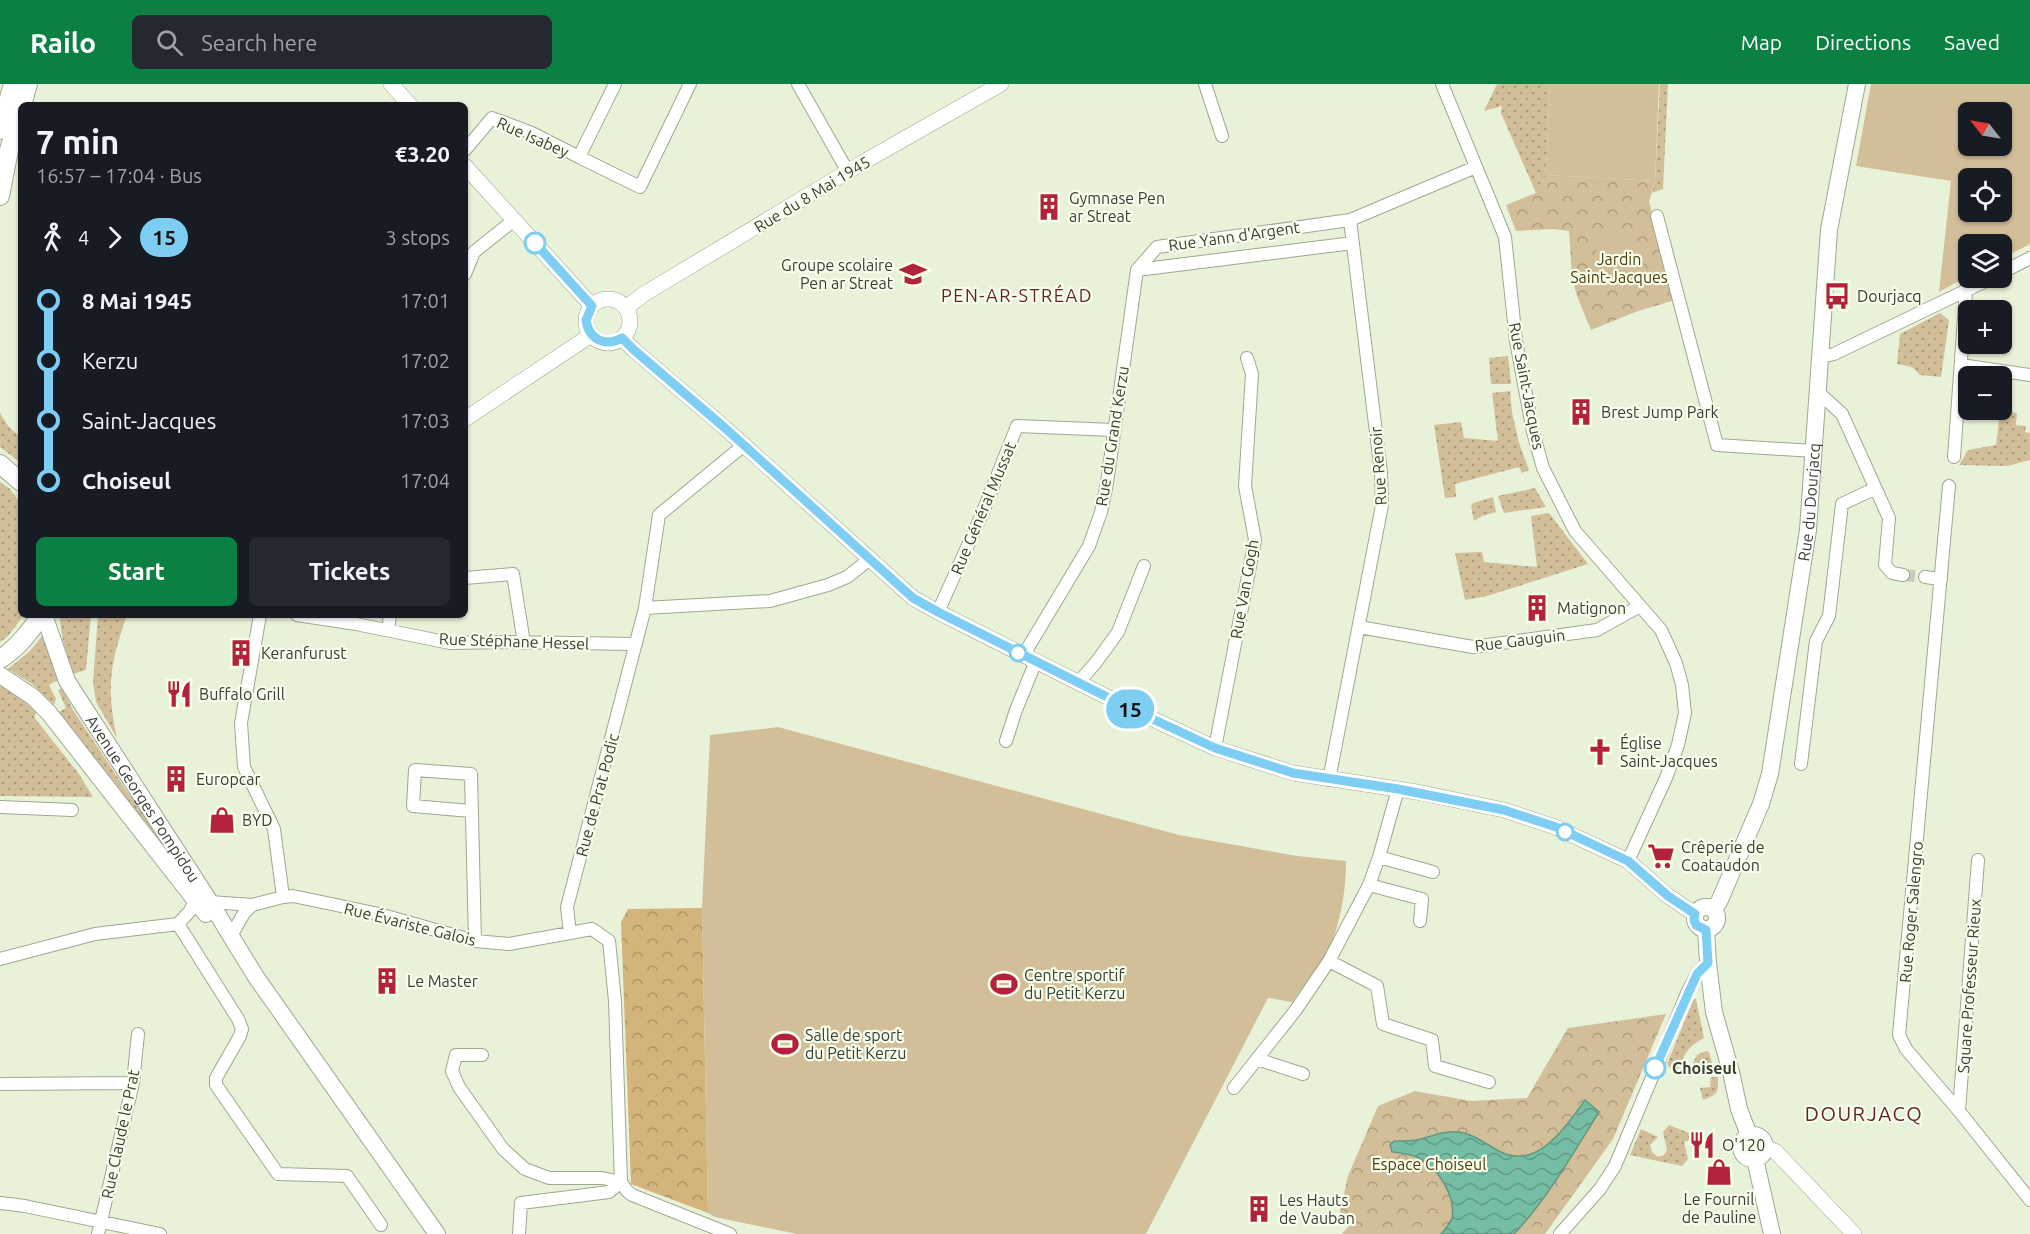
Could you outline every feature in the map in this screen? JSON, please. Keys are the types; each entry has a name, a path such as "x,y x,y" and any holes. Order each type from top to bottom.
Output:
{"main road":[{"path":"0,130 14,84"},
{"path":"23,102 28,84"},
{"name":"Rue du Dourjacq","path":"1713,909 1719,902 1761,804 1770,774 1808,530 1829,230 1857,84"},
{"path":"0,196 9,150 18,120"},
{"path":"0,464 18,479"},
{"path":"0,659 29,633 41,618"},
{"name":"Avenue Georges Pompidou","path":"44,618 67,681 202,901 437,1234"},
{"name":"Avenue Georges Pompidou","path":"0,675 33,697 49,713 231,936 256,977"},
{"path":"1706,906 1716,912 1717,922 1706,930 1696,925 1694,920 1699,908 1706,906"},
{"path":"1706,930 1714,1012 1749,1135 1741,1143 1741,1151 1747,1157 1760,1154 1772,1234"}],"street":[{"path":"391,84 407,102"},
{"name":"Rue Isabey","path":"579,158 615,84"},
{"name":"Rue Isabey","path":"468,146 492,118 532,134 640,188 690,84"},
{"path":"798,84 848,172"},
{"name":"Rue du 8 Mai 1945","path":"626,308 644,294 848,172 1001,84"},
{"path":"1205,84 1222,136"},
{"name":"Rue Saint-Jacques","path":"1442,84 1505,237 1516,341 1533,432 1543,468 1575,531 1661,630 1683,685 1685,713 1678,745 1666,778 1628,861"},
{"name":"Rue Yann d'Argent","path":"1137,270 1157,247 1350,220 1476,167"},
{"path":"468,169 592,306"},
{"path":"1656,216 1717,445 1814,451"},
{"path":"468,267 474,252 514,220"},
{"name":"Rue Renoir","path":"1329,780 1382,505 1381,473 1350,220"},
{"name":"Rue Yann d'Argent","path":"1137,270 1353,243"},
{"path":"2012,267 2030,258"},
{"name":"Rue du Grand Kerzu","path":"1006,741 1029,658 1089,546 1101,513 1137,270"},
{"path":"1821,357 1834,354 1972,288"},
{"path":"1954,457 1966,291"},
{"path":"609,298 619,301 626,308 630,315 630,324 628,332 622,338 606,343 591,335 586,320 592,306 600,300 609,298"},
{"path":"468,417 591,335"},
{"path":"622,338 913,598 938,612 1129,708 1215,748 1293,773 1398,789 1504,810 1556,827 1628,861 1668,896 1695,914"},
{"name":"Rue Van Gogh","path":"1215,748 1255,540 1245,486 1252,374 1247,358"},
{"path":"1961,365 2030,375"},
{"path":"1818,392 1842,414 1889,518 1885,565 1892,573 1903,575"},
{"name":"Rue Général Mussat","path":"938,612 982,514 1017,426 1114,430"},
{"name":"Rue de Prat Podic","path":"570,933 567,907 645,608 659,515 744,445"},
{"name":"Rue Roger Salengro","path":"1949,486 1899,1035 1906,1049 2030,1200"},
{"name":"Rue du Dourjacq","path":"1802,764 1816,641 1828,616 1842,504 1874,489"},
{"path":"645,608 770,601 828,585 847,577 870,559"},
{"path":"1079,682 1118,632 1144,566"},
{"path":"468,578 513,574 524,643"},
{"path":"1924,577 1941,579"},
{"name":"Rue Gauguin","path":"1359,627 1473,647 1597,630 1640,606"},
{"path":"259,618 241,723 244,767 274,829 283,897"},
{"name":"Rue Stéphane Hessel","path":"317,618 450,643 636,644"},
{"path":"388,630 390,618"},
{"path":"471,811 413,806 415,770 471,774 475,941"},
{"path":"1234,1088 1295,1011 1329,961 1369,885 1398,789"},
{"path":"0,807 72,810"},
{"path":"1379,857 1433,872"},
{"name":"Square Professeur Rieux","path":"1959,1111 1978,860"},
{"path":"1369,885 1422,899 1420,921"},
{"name":"Rue Évariste Galois","path":"202,901 252,905 293,896 379,914 475,941 509,944 570,933"},
{"path":"0,959 94,934 178,924 202,901"},
{"path":"231,936 252,905"},
{"path":"178,924 242,1029 216,1078 216,1084 278,1174 347,1176 381,1225"},
{"path":"570,933 592,929 609,941 615,1000 621,1182 632,1195 730,1234"},
{"path":"1329,961 1377,986 1383,1024 1432,1040 1435,1066 1489,1082"},
{"path":"1560,1234 1600,1189 1615,1166 1688,991 1697,974 1708,963"},
{"name":"Rue Claude le Prat","path":"98,1234 133,1083 138,1034"},
{"path":"482,1055 456,1055 452,1071 459,1087 503,1149 525,1169 549,1178 602,1178 621,1182"},
{"path":"1257,1059 1303,1074"},
{"path":"0,1084 133,1083"},
{"path":"1760,1154 1775,1151 1854,1234"},
{"path":"519,1234 521,1203 609,1192 621,1182"},
{"path":"0,1203 100,1220 160,1234"}],"green space":[{"path":"1497,84 1550,84 1546,175 1536,193 1501,113 1502,106 1484,111"},
{"path":"1550,84 1659,84 1655,181 1546,175"},
{"path":"1660,84 1668,84 1663,189 1652,193 1655,181"},
{"path":"1871,84 2030,84 2030,244 2012,253 2012,234 1958,234 1958,282 1939,292 1951,181 1856,166"},
{"name":"Jardin Saint-Jacques","path":"1546,175 1655,181 1649,202 1675,300 1638,311 1591,330 1572,277 1569,231 1553,229 1516,231 1506,205 1536,193"},
{"path":"1619,231 1635,238 1642,254 1635,270 1619,277 1603,270 1596,254 1603,238"},
{"path":"1940,313 1949,320 1941,377 1920,375 1912,367 1897,364 1900,334"},
{"path":"1508,356 1511,384 1491,384 1489,358"},
{"path":"1510,391 1519,443 1529,470 1522,473 1519,467 1455,484 1456,497 1445,498 1434,425 1461,422 1464,438 1498,441 1492,393"},
{"path":"2012,412 2017,413 2016,425 2026,426 2025,432 2030,433 2030,460 2007,466 1959,465 1968,450 1996,445 1999,420 2012,420"},
{"path":"0,413 8,426 18,435 18,461 0,447"},
{"path":"0,482 10,489 18,500 18,618 22,618 8,636 0,642"},
{"path":"1535,488 1546,507 1504,513 1498,496"},
{"path":"1493,497 1496,512 1474,521 1471,506 1473,503"},
{"path":"1549,513 1588,564 1487,596 1465,600 1455,553 1482,552 1484,562 1537,567 1531,516"},
{"path":"59,618 91,618 86,670 73,674 63,641"},
{"path":"98,618 126,618 113,662 111,690 117,738 96,702 93,683"},
{"path":"44,634 58,680 49,685 56,699 54,705 32,684 8,669 30,651"},
{"path":"0,684 21,696 37,711 34,717 79,774 93,797 0,796"},
{"path":"62,688 73,710 126,790 216,918 59,712 66,708 58,690"},
{"name":"Centre sportif du Petit Kerzu","path":"778,727 1179,835 1297,856 1346,861 1344,891 1336,930 1320,964 1292,1002 1268,998 1146,1234 797,1234 715,1217 708,1213 702,908 710,735"},
{"path":"702,908 708,1213 631,1184 621,922 628,909"},
{"path":"1696,999 1704,1038 1686,1053 1676,1076 1667,1064 1693,1000"},
{"name":"Espace Choiseul","path":"1666,1014 1613,1139 1545,1234 1342,1234 1348,1227 1340,1212 1348,1176 1378,1106 1415,1091 1471,1101 1527,1098 1568,1028"},
{"path":"1709,1052 1713,1067 1691,1067 1697,1055"},
{"path":"1711,1077 1718,1077 1717,1090 1715,1094 1703,1100 1700,1088 1710,1087"},
{"path":"1669,1125 1689,1133 1690,1140 1684,1142 1688,1159 1682,1166 1630,1155 1641,1129 1658,1137 1650,1145 1652,1152 1658,1157 1664,1155 1667,1150 1663,1132"}],"water":[{"path":"1585,1100 1599,1112 1549,1190 1514,1234 1441,1234 1452,1218 1453,1210 1444,1184 1433,1168 1419,1158 1392,1152 1390,1145 1394,1141 1417,1140 1442,1133 1458,1132 1475,1137 1513,1156 1526,1156 1549,1143 1569,1122"}],"tunnel":[{"path":"1903,575 1925,577"}],"bus line":[{"name":"15","path":"535,243 592,306 586,320 591,335 606,343 622,338 913,598 1023,656 1129,708 1235,756 1309,777 1398,789 1504,810 1556,827 1628,861 1668,896 1695,914 1696,925 1706,930 1708,963 1697,974 1688,991 1655,1068"}],"place":[{"name":"Gymnase Pen ar Streat","path":"1049,207"},
{"name":"Groupe scolaire Pen ar Streat","path":"913,274"},
{"name":"Dourjacq","path":"1837,296"},
{"name":"Brest Jump Park","path":"1581,412"},
{"name":"Matignon","path":"1537,608"},
{"name":"Keranfurust","path":"241,653"},
{"name":"Buffalo Grill","path":"179,694"},
{"name":"Église Saint-Jacques","path":"1600,752"},
{"name":"Europcar","path":"176,779"},
{"name":"BYD","path":"222,820"},
{"name":"Crêperie de Coataudon","path":"1661,856"},
{"name":"Le Master","path":"387,981"},
{"name":"Centre sportif du Petit Kerzu","path":"1004,984"},
{"name":"Salle de sport du Petit Kerzu","path":"785,1044"},
{"name":"Choiseul","path":"1655,1068"},
{"name":"O'120","path":"1702,1145"},
{"name":"Le Fournil de Pauline","path":"1719,1172"},
{"name":"Les Hauts de Vauban","path":"1259,1209"}],"district":[{"name":"PEN-AR-STRÉAD","path":"1017,296"},
{"name":"DOURJACQ","path":"1864,1114"}]}
